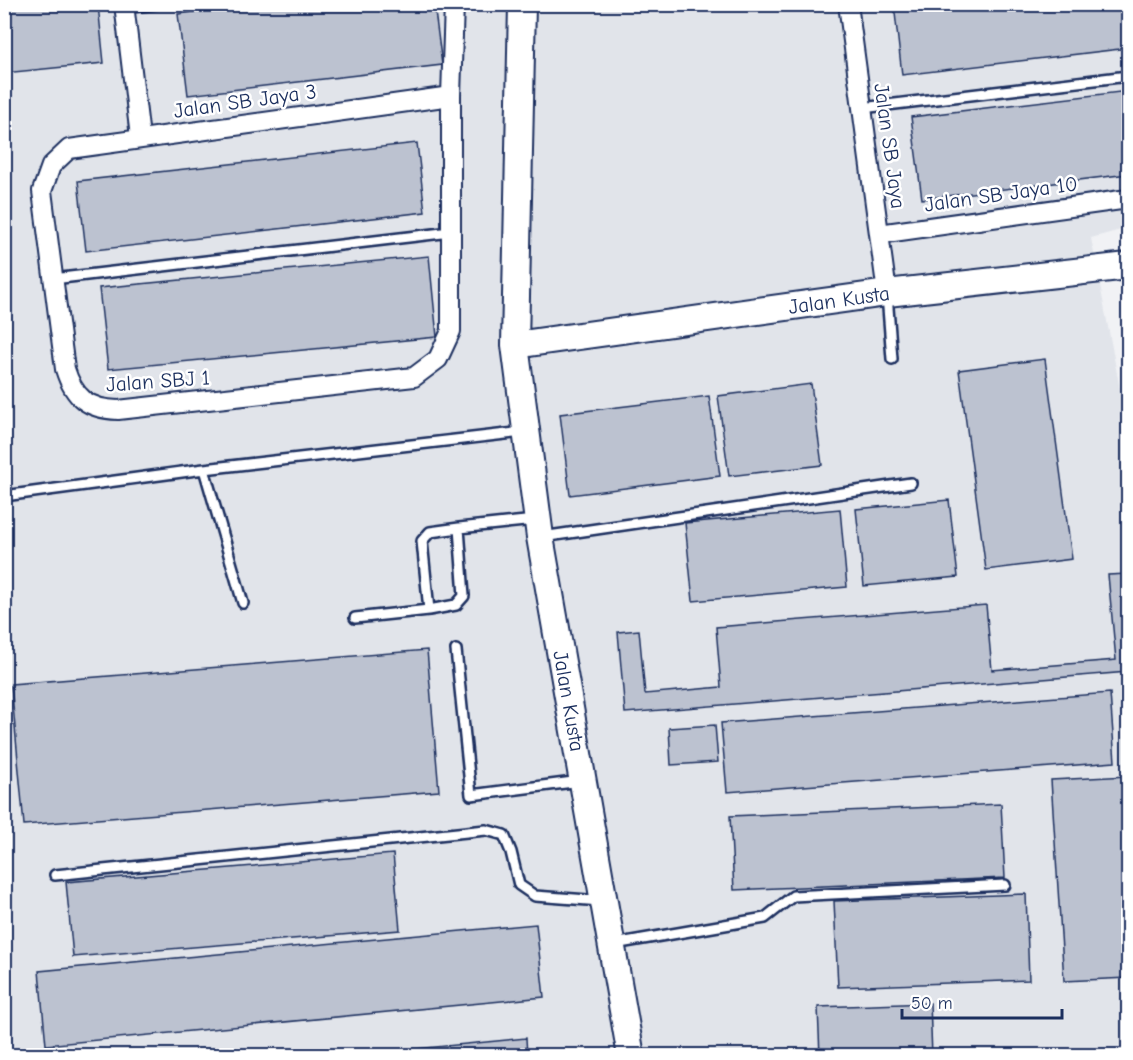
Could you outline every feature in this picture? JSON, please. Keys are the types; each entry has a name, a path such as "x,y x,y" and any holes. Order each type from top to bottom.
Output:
{"street":[{"path":"451,232 454,4"},
{"name":"Jalan Kusta","path":"522,4 514,345 539,529 631,1056"},
{"name":"Jalan SB Jaya","path":"848,4 887,293"},
{"path":"124,6 140,137"},
{"name":"Jalan SB Jaya 3","path":"51,166 69,149 140,137 451,96"},
{"name":"Jalan SBJ 1","path":"51,166 42,191 66,369 70,383 84,400 103,410 414,377 438,359 451,331 451,232"},
{"name":"Jalan SB Jaya 10","path":"879,234 1128,199"},
{"name":"Jalan Kusta","path":"514,345 887,293 1128,266"}],"lane":[{"path":"124,6 156,4"},
{"path":"862,108 1128,76"},
{"path":"54,279 451,232"},
{"path":"887,293 892,358"},
{"path":"4,495 204,469 526,432"},
{"path":"204,469 243,603"},
{"path":"429,610 422,541 430,532 459,528 539,529 911,483"},
{"path":"355,618 456,605 464,596 459,528"},
{"path":"456,650 471,795 583,781"},
{"path":"55,875 486,830 504,835 511,852 519,885 535,896 604,902"},
{"path":"611,945 765,918 793,896 1005,885"}],"shaded area":[{"path":"5,5 1128,5 1128,228 1091,238 1128,431 1128,1055 5,1056"}],"building":[{"path":"4,4 57,4 57,9 98,5 104,63 4,73"},
{"path":"258,4 434,4 442,65 188,95 178,14"},
{"path":"894,4 1128,4 1128,48 902,75"},
{"path":"1128,91 1128,174 922,199 911,117"},
{"path":"417,143 425,212 86,251 78,181"},
{"path":"429,256 437,337 108,369 99,288"},
{"path":"1045,359 1072,559 986,570 959,370"},
{"path":"811,384 822,465 729,476 718,396"},
{"path":"709,396 720,476 570,495 560,414"},
{"path":"949,500 958,577 864,586 856,509"},
{"path":"840,509 847,587 693,601 685,523"},
{"path":"1128,574 1128,672 625,713 618,632 639,630 645,694 721,687 716,627 986,605 992,670 1116,660 1108,575"},
{"path":"427,650 439,791 24,825 11,684"},
{"path":"1110,693 1115,762 727,792 721,723"},
{"path":"715,725 718,762 671,765 669,728"},
{"path":"1128,776 1128,978 1064,981 1051,780"},
{"path":"1001,804 1005,878 734,890 730,816"},
{"path":"393,854 400,930 73,957 66,882"},
{"path":"1026,894 1029,980 838,987 834,901"},
{"path":"536,924 544,997 46,1045 39,971"},
{"path":"930,1003 932,1056 820,1056 818,1007"},
{"path":"526,1038 527,1056 344,1056"}]}
